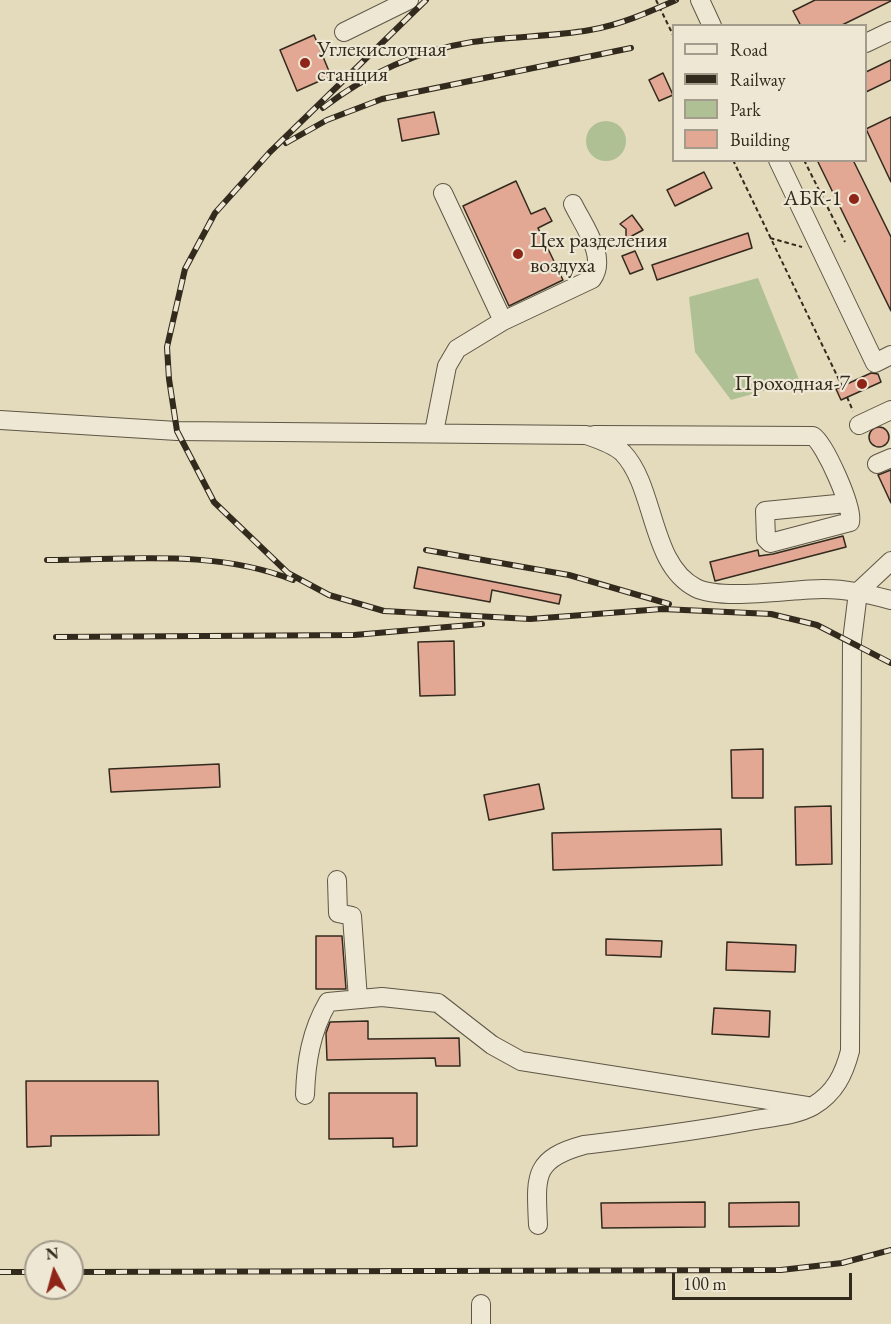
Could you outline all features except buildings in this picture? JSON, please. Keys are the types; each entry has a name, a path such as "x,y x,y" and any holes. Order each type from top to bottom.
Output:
{"street":[{"path":"344,32 409,0"},
{"path":"700,0 711,24"},
{"path":"867,43 891,31"},
{"path":"779,162 875,363 891,356"},
{"path":"443,193 503,321"},
{"path":"434,432 447,366 456,349 503,321 592,279 597,272 599,262 595,249 573,204"},
{"path":"859,425 891,410"},
{"path":"0,420 177,430 586,435 807,434 818,439 822,445 847,503"},
{"path":"586,435 607,443 623,453 635,474 670,563 683,580 698,589 718,593 824,589 858,592 891,600"},
{"path":"538,1225 537,1187 540,1170 549,1158 564,1150 788,1114 812,1107 828,1094 843,1076 850,1051 852,641 858,592 891,561"},
{"path":"337,880 338,913 352,916 358,999"},
{"path":"305,1095 306,1065 319,1018 328,1002 382,997 438,1003 492,1045 522,1061 812,1107"},
{"path":"481,1304 481,1324"}],"path":[{"path":"656,0 672,33"},
{"path":"734,162 842,386"},
{"path":"805,162 844,242"},
{"path":"770,238 822,253"}],"green space":[{"path":"606,121 620,127 626,141 620,155 606,161 592,155 586,141 592,127"},
{"path":"758,278 802,387 763,391 731,400 695,352 689,297"}],"railway":[{"path":"426,0 270,152 215,213 185,269 167,347 169,379 177,431 214,502 288,573 329,595 384,611 530,619 662,609 771,614 817,625 891,663"},
{"path":"323,108 375,75 431,51 472,42 601,28 634,18 676,0"},
{"path":"286,143 327,120 382,99 631,48"},
{"path":"426,550 569,575 669,604"},
{"path":"47,560 140,558 203,560 263,570 293,580"},
{"path":"56,637 354,635 482,624"},
{"path":"84,1272 781,1270 842,1263 891,1250"},
{"path":"0,1272 24,1272"}],"place":[{"name":"Углекислотная станция","path":"305,63"},
{"name":"АБК-1","path":"854,199"},
{"name":"Цех разделения воздуха","path":"518,254"},
{"name":"Проходная-7","path":"862,384"}]}
